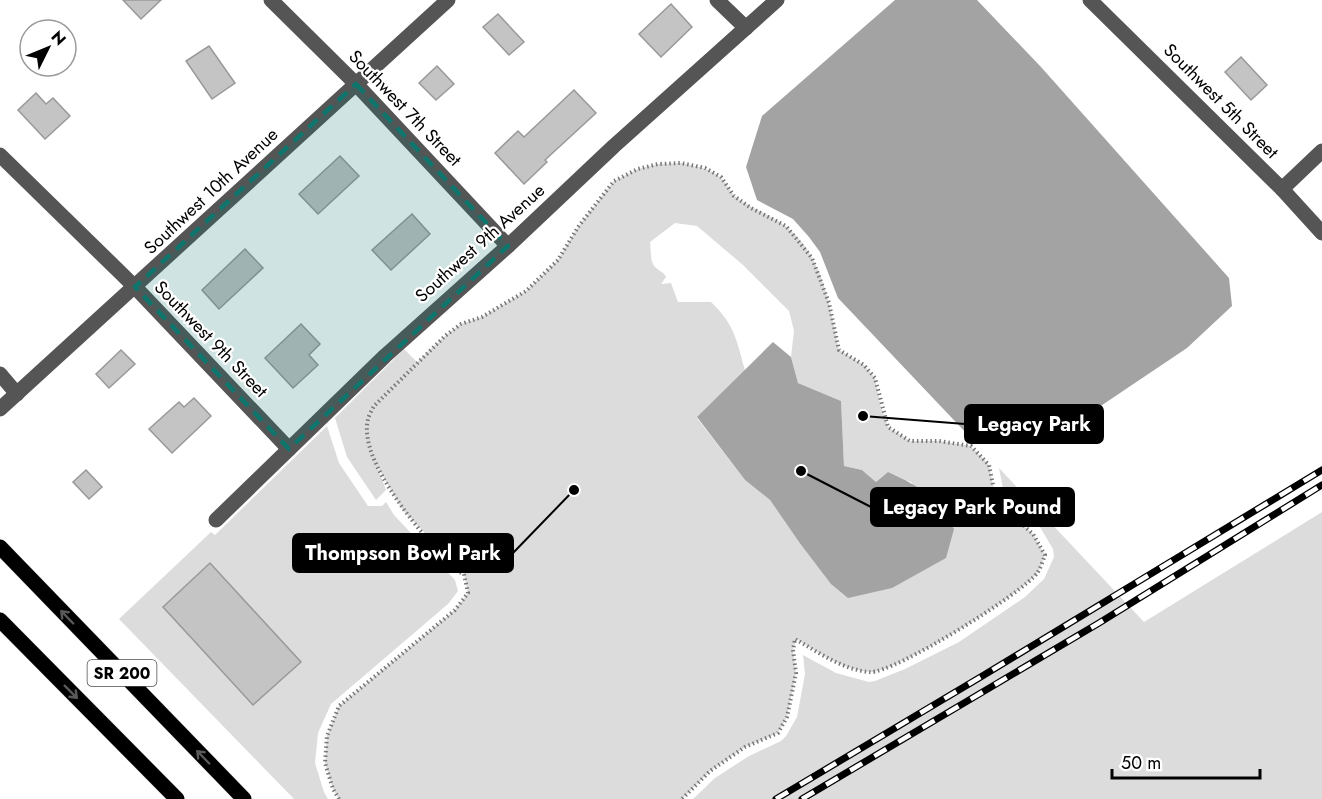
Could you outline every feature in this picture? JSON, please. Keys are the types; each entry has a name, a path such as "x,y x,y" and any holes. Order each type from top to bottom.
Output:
{"main road":[{"name":"SR 200","path":"0,547 244,799"},
{"name":"SR 200","path":"0,620 177,799"}],"street":[{"name":"Southwest 7th Street","path":"270,0 356,84 508,246"},
{"name":"Southwest 10th Avenue","path":"0,409 448,0"},
{"path":"717,0 746,28"},
{"name":"Southwest 9th Avenue","path":"216,520 385,356 777,0"},
{"name":"Southwest 5th Street","path":"1090,0 1282,189 1322,232"},
{"path":"1282,189 1322,150"},
{"name":"Southwest 9th Street","path":"0,155 135,287 289,449"},
{"path":"0,374 17,394"}],"path":[{"path":"339,799 333,789 325,763 327,736 339,706 455,610 468,593 464,574 454,570 402,508 374,460 368,436 368,420 374,406 445,336 461,324 482,317 526,291 558,260 578,227 614,182 638,169 658,164 681,164 705,168 721,177 734,196 751,208 786,226 812,258 829,303 839,350 864,365 875,378 888,427 910,441 939,441 971,446 989,465 995,495 1012,515 1034,534 1045,555 1038,572 1019,590 955,634 902,661 872,673 839,664 795,639 793,650 796,673 787,717 778,733 745,747 710,771 681,799"}],"highlighted area":[{"path":"356,84 508,246 289,449 135,287"}],"shaded area":[{"path":"895,0 977,0 1041,67 1229,278 1232,306 1187,348 1059,434 980,442 969,436 838,298 820,252 793,219 757,200 746,167 762,116"},
{"path":"681,163 711,171 722,179 737,198 780,222 798,238 808,251 823,283 839,350 864,365 875,378 880,404 888,427 910,441 939,441 971,446 989,465 995,495 1033,534 1045,555 1038,572 1010,596 985,613 930,647 884,669 870,672 850,668 831,660 796,639 793,650 796,673 787,717 778,733 745,747 710,771 682,799 339,799 333,789 325,763 327,736 339,706 455,610 468,593 464,574 402,509 377,466 386,490 376,500 347,457 335,418 404,349 417,362 461,324 482,317 526,291 558,260 578,227 614,181 638,169 658,164","holes":["675,223 697,226 743,265 789,311 794,331 791,357 798,383 841,401 844,466 862,470 876,482 888,472 913,483 799,542 770,500 745,480 697,418 745,370 734,333 711,302 678,302 671,283 661,284 666,277 653,265 651,259 650,242"]},
{"path":"773,342 791,357 798,383 841,401 844,466 862,470 876,482 888,472 919,488 940,508 954,529 946,558 892,588 848,598 831,584 770,500 745,480 697,417"},
{"path":"327,426 339,463 368,506 382,506 386,502 394,515 455,580 458,591 448,604 331,704 318,733 315,763 328,799 294,799 119,619 211,532 215,535"},
{"path":"999,468 1144,622 1322,512 1322,799 693,799 715,778 786,736 797,717 805,674 803,655 836,673 869,682 875,681 959,642 1025,597 1044,579 1054,557 1053,549 1040,527 1003,489"}],"building":[{"path":"123,0 161,0 141,19"},
{"path":"671,4 692,27 661,57 639,34"},
{"path":"498,14 524,42 509,55 483,27"},
{"path":"209,46 235,83 212,99 186,61"},
{"path":"1241,57 1267,85 1251,100 1225,72"},
{"path":"437,66 454,84 436,100 419,83"},
{"path":"574,90 596,113 545,160 547,162 524,184 495,153 518,131 524,137"},
{"path":"36,93 46,104 53,98 70,116 45,139 18,110"},
{"path":"340,156 359,176 318,214 299,194"},
{"path":"412,214 430,234 391,270 372,250"},
{"path":"245,249 263,268 219,309 202,290"},
{"path":"301,324 320,344 309,355 318,365 293,388 265,358"},
{"path":"121,350 135,364 109,388 96,374"},
{"path":"194,398 211,416 172,453 149,429 179,402 184,407"},
{"path":"86,470 102,487 89,499 73,482"},
{"path":"210,563 301,662 253,705 163,607"}],"railway":[{"path":"776,799 1322,470"},
{"path":"802,799 1099,623 1322,485"}],"place":[{"name":"Legacy Park","path":"863,416"},
{"name":"Legacy Park Pound","path":"801,471"},
{"name":"Thompson Bowl Park","path":"574,490"}]}
